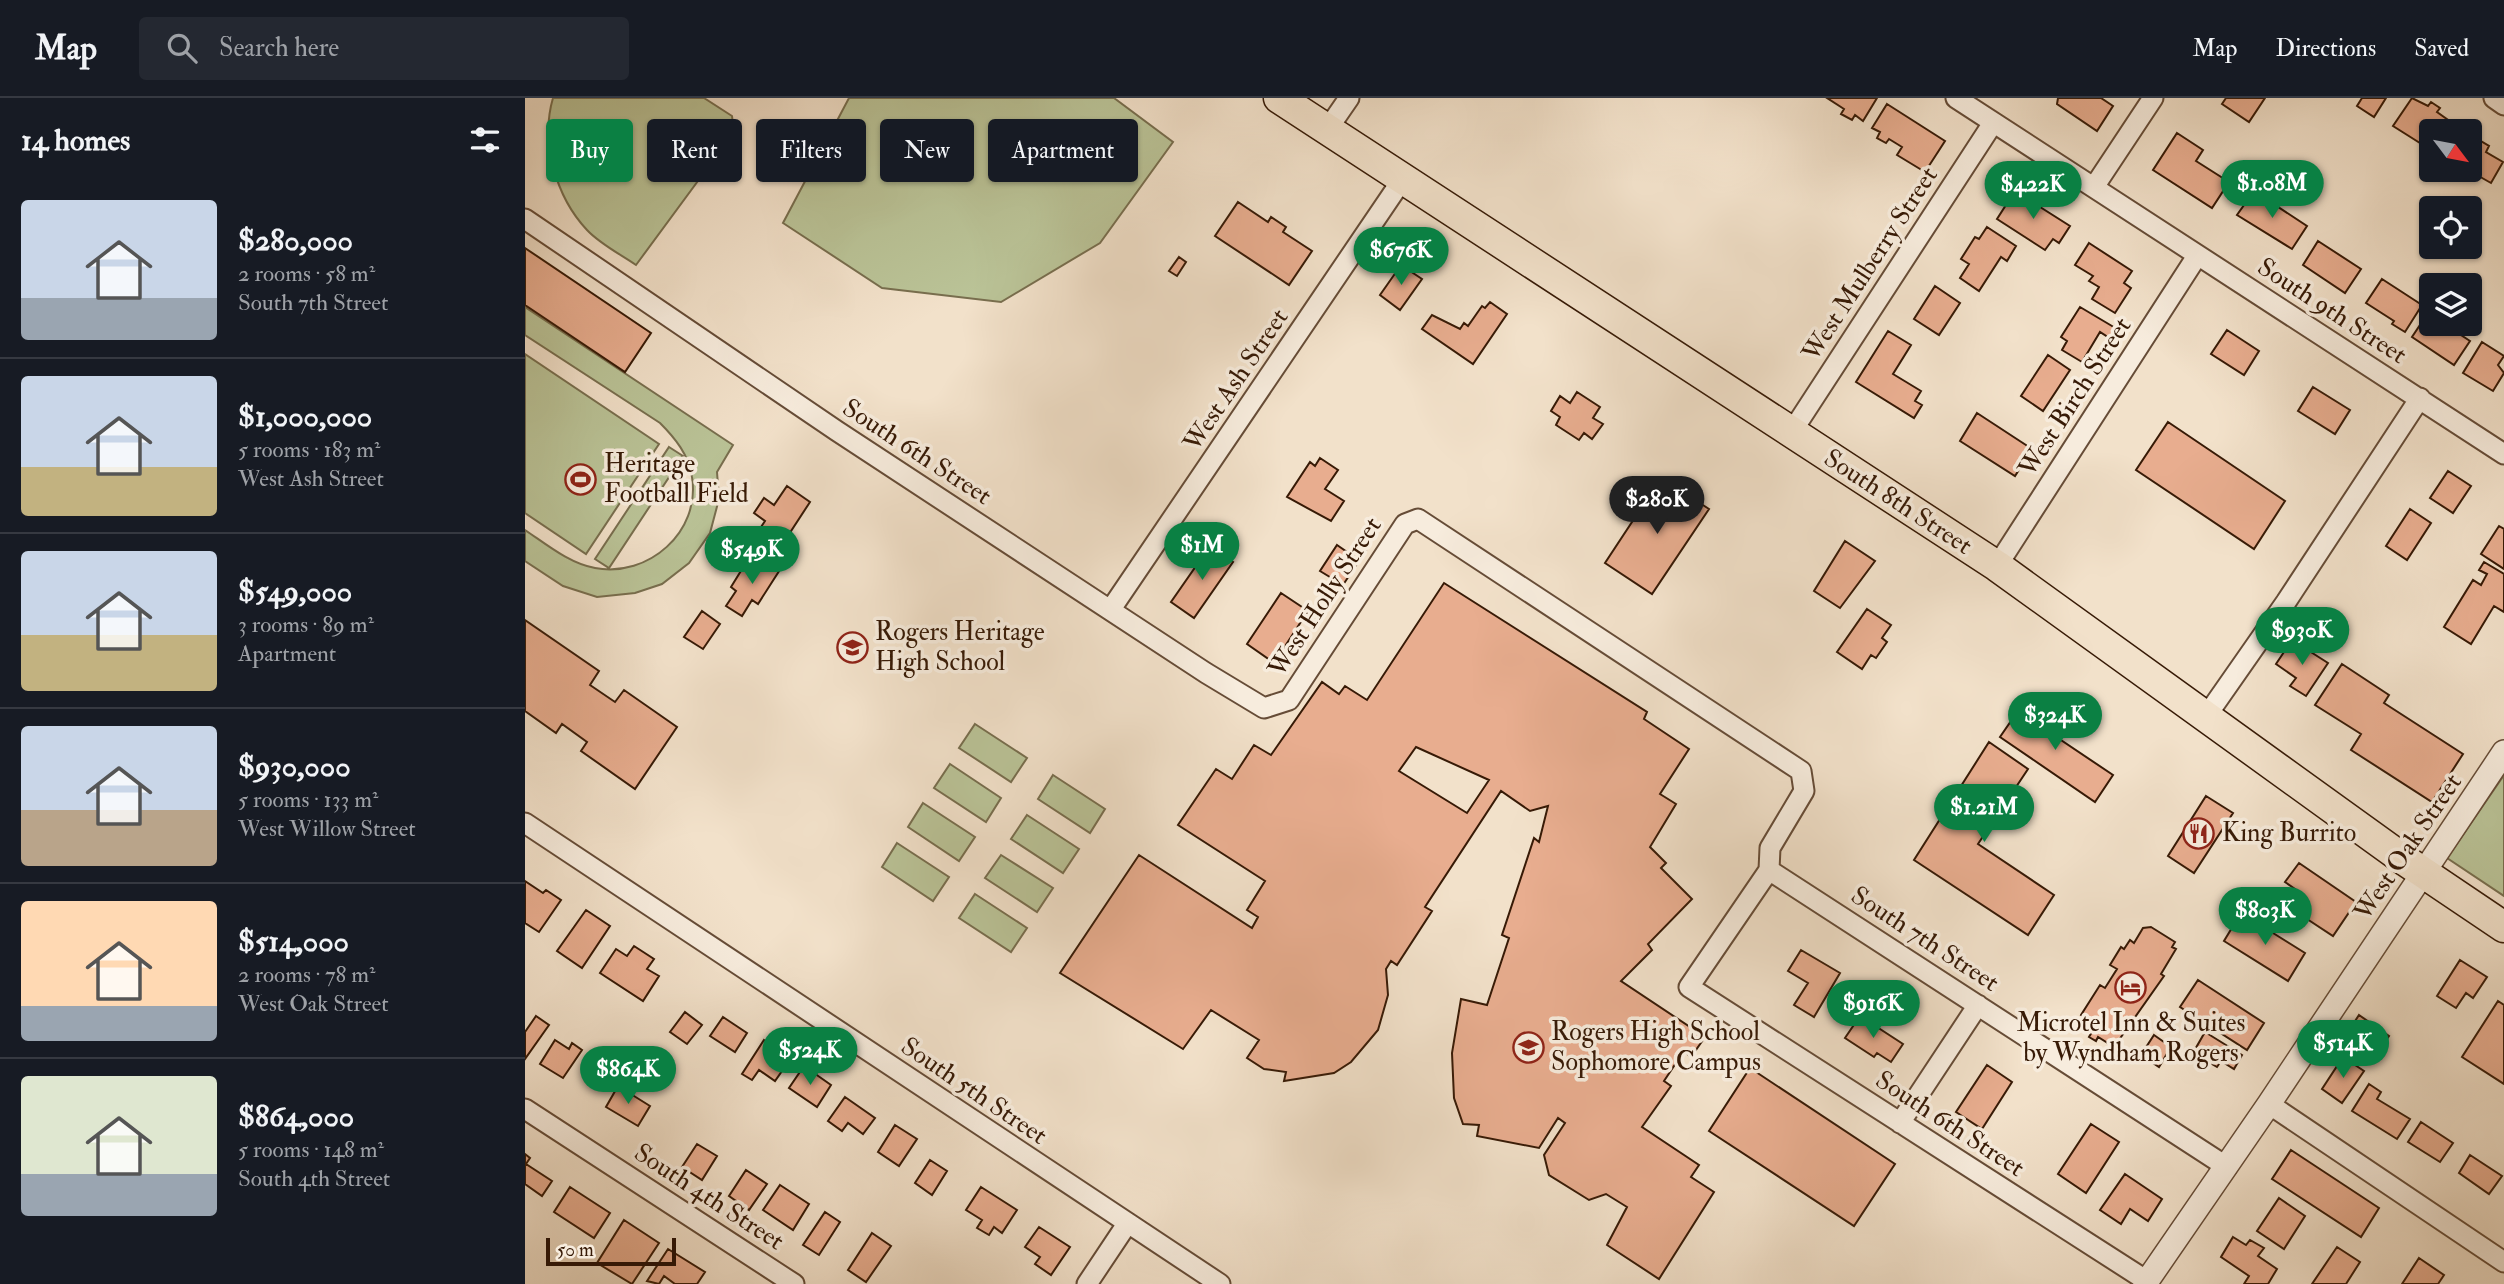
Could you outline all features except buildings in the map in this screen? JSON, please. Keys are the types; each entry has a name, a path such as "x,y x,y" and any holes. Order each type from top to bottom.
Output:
{"main road":[{"name":"South 8th Street","path":"1279,98 1997,566 2424,874 2504,926"}],"street":[{"path":"1328,130 1349,98"},
{"name":"South 9th Street","path":"1956,98 2504,454"},
{"path":"2095,187 2153,98"},
{"path":"2494,98 2504,105"},
{"name":"West Mulberry Street","path":"1791,433 1993,123"},
{"name":"West Ash Street","path":"1111,609 1402,180"},
{"name":"South 6th Street","path":"525,219 837,431 1206,673 1264,708 1289,700"},
{"name":"West Birch Street","path":"1997,566 2197,256"},
{"path":"2205,718 2287,602 2420,398"},
{"name":"West Holly Street","path":"1289,700 1405,524 1418,519 1801,771 1804,790 1770,848 1769,870"},
{"name":"West Oak Street","path":"2146,1283 2227,1167 2504,752"},
{"name":"South 5th Street","path":"525,823 1220,1284"},
{"name":"South 6th Street","path":"1769,870 1689,987 2146,1283"},
{"name":"South 7th Street","path":"1769,870 2227,1167"},
{"path":"1901,1124 1978,1005"},
{"path":"2269,1104 2504,1262"},
{"name":"South 4th Street","path":"525,1109 794,1284"},
{"path":"1087,1284 1127,1224"}],"green space":[{"path":"553,98 704,98 732,116 732,119 647,119 647,182 697,182 636,265 587,230 576,217 558,182 633,182 633,119 549,119"},
{"path":"849,98 1114,98 1173,142 1100,243 1001,302 882,288 783,223 805,182 866,182 866,119 838,119"},
{"path":"525,307 733,445 717,472 719,499 710,533 689,563 662,584 635,593 597,597 563,586 525,561 525,530 559,553 586,566 615,569 634,566 667,547 679,533 688,516 693,497 688,461 671,435 660,423 525,335"},
{"name":"Heritage Football Field","path":"525,354 659,444 586,554 525,513"},
{"path":"669,447 683,456 609,568 595,559"},
{"path":"975,724 1027,758 1011,782 959,748"},
{"path":"950,764 1001,798 986,822 934,788"},
{"path":"1053,775 1105,809 1090,833 1038,799"},
{"path":"2504,775 2504,896 2447,858"},
{"path":"923,803 975,837 959,861 908,827"},
{"path":"1027,815 1079,849 1063,873 1011,839"},
{"path":"897,843 949,877 933,901 882,867"},
{"path":"1001,855 1053,888 1037,912 985,878"},
{"path":"975,894 1027,928 1011,952 959,918"}],"place":[{"name":"Heritage Football Field","path":"581,479"},
{"name":"Rogers Heritage High School","path":"852,647"},
{"name":"King Burrito","path":"2199,833"},
{"name":"Microtel Inn & Suites by Wyndham Rogers","path":"2131,987"},
{"name":"Rogers High School Sophomore Campus","path":"1528,1047"}]}
